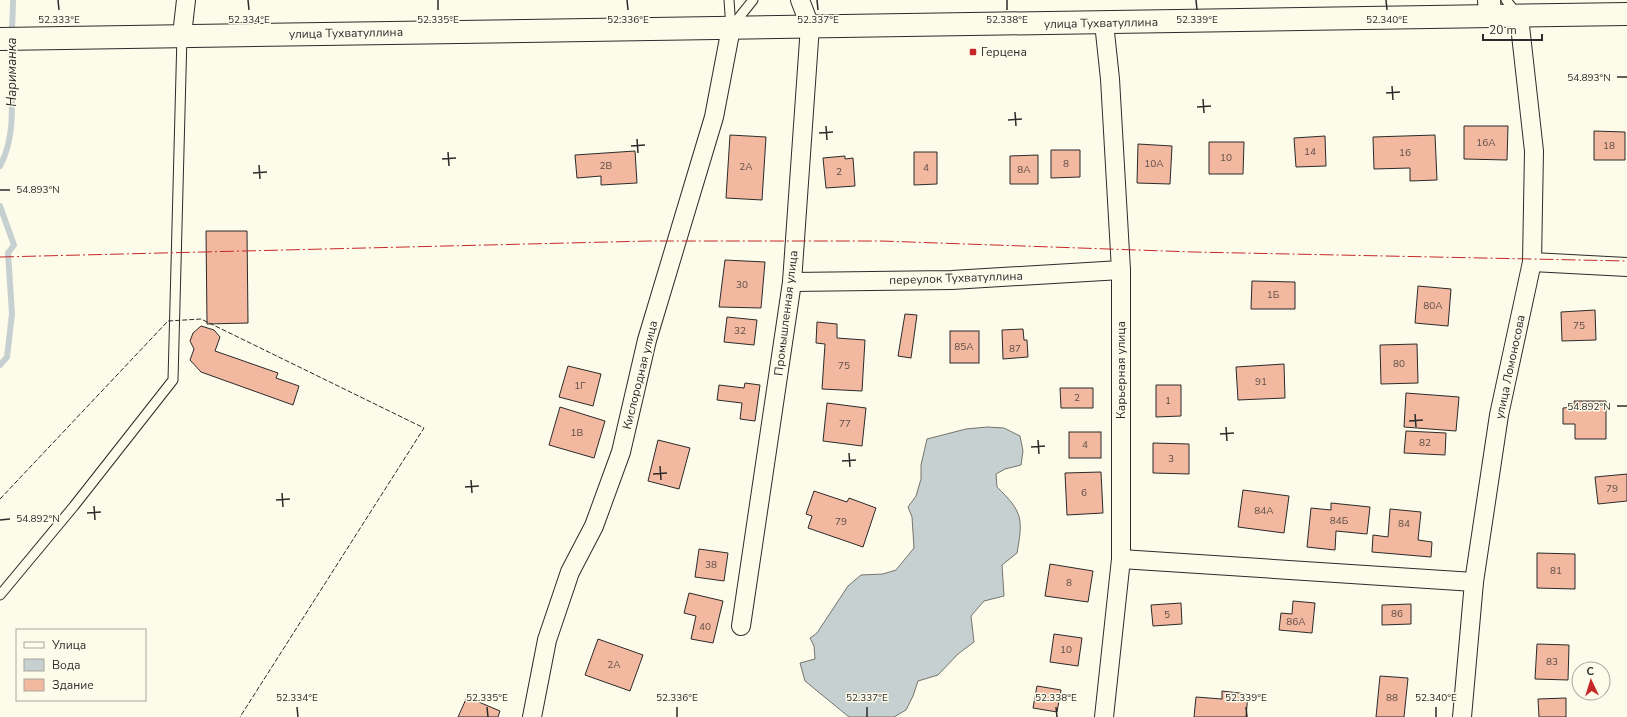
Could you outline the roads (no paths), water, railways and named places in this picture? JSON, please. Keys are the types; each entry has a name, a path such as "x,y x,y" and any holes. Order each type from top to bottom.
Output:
{"main road":[{"name":"улица Тухватуллина","path":"0,39 810,26 1104,23 1490,8 1627,14"}],"street":[{"path":"182,36 186,0"},
{"name":"Промышленная улица","path":"741,626 792,282 810,26 800,0"},
{"name":"улица Ломоносова","path":"1462,717 1474,582 1499,415 1532,262 1534,151 1513,8"},
{"name":"Карьерная улица","path":"1104,23 1110,79 1121,270 1121,559 1104,717"},
{"name":"Кислородная улица","path":"532,717 546,640 570,572 594,526 621,452 647,340 714,117 731,28"},
{"path":"1532,262 1627,267"},
{"name":"переулок Тухватуллина","path":"792,282 952,280 1121,270"},
{"path":"1121,559 1474,582"}],"lane":[{"path":"729,0 731,28"},
{"path":"731,28 753,0"},
{"path":"0,594 74,506 173,380 182,36"}],"water":[{"path":"987,427 1004,428 1020,436 1023,451 1021,465 1005,469 996,474 997,487 1012,503 1019,517 1020,524 1017,553 1002,565 1004,596 984,601 971,616 974,642 958,654 938,675 918,681 906,710 894,717 849,717 805,681 800,663 815,659 814,646 810,638 817,633 848,586 861,575 883,574 896,570 914,548 912,517 908,507 916,496 921,479 921,465 927,439 966,429"}],"waterway":[{"name":"Нариманка","path":"0,166 6,153 11,126 11,48 13,0"},
{"name":"Нариманка","path":"0,206 14,245 8,253 12,314 7,357 0,365"}],"place":[{"name":"Герцена","path":"973,52"}]}
